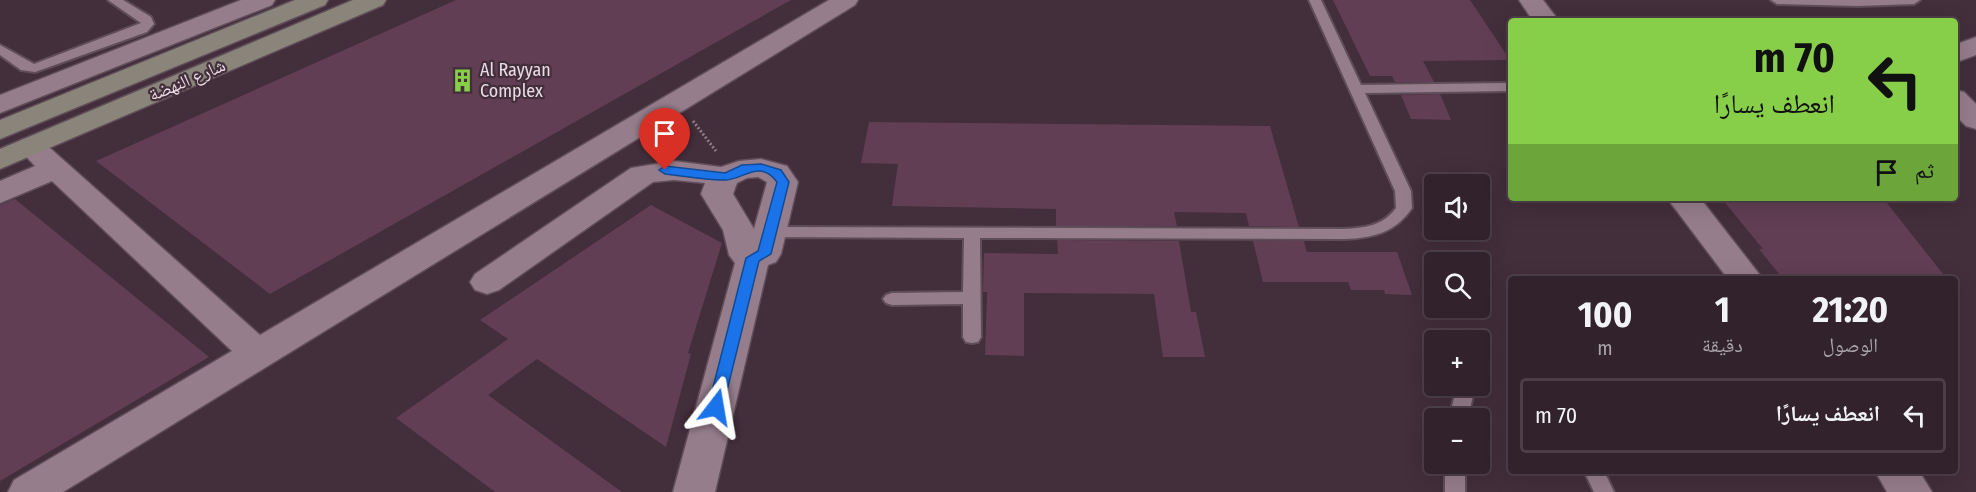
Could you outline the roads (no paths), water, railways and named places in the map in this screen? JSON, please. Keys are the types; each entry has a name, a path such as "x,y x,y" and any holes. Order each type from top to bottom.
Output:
{"main road":[{"name":"شارع النهضة","path":"0,130 316,0"},
{"name":"شارع النهضة","path":"0,160 374,0"}],"street":[{"path":"0,105 263,0"},
{"path":"1531,0 1544,18"},
{"path":"29,492 674,105 839,1"},
{"path":"1958,42 1976,40"},
{"path":"1958,53 1976,45"},
{"path":"1958,102 1976,120"},
{"path":"31,146 54,170 258,354"},
{"path":"487,282 625,187 663,179 726,178 742,169 761,168 781,177 782,188 761,245 694,492"},
{"path":"0,194 54,170"},
{"path":"726,178 717,194 739,230 746,255 761,245"},
{"path":"1685,201 1744,276"},
{"path":"1896,474 1911,492"}],"lane":[{"path":"0,49 26,67 35,68 142,29 148,24 147,20 114,0"},
{"path":"761,245 972,233 1344,234 1384,228 1400,216 1405,200 1315,0"},
{"path":"1777,0 1847,2 1914,0"},
{"path":"1356,89 1508,87"},
{"path":"972,233 972,337"},
{"path":"892,299 972,298"},
{"path":"1455,474 1455,492"},
{"path":"1595,474 1604,492"}],"place":[{"name":"Al Rayyan Complex","path":"462,80"}]}
